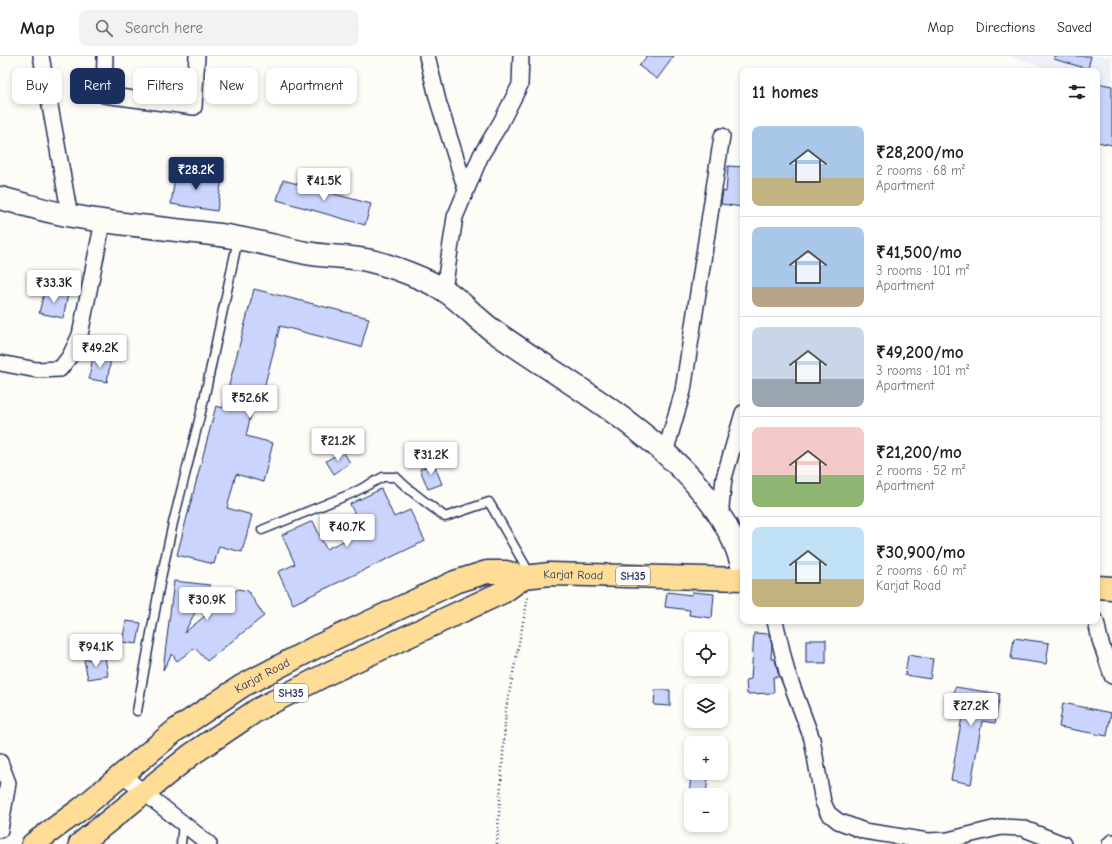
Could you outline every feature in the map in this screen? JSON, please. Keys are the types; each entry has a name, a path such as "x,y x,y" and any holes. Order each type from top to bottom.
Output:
{"main road":[{"name":"Karjat Road","path":"33,844 122,775 176,730 242,686 316,647 455,582 487,572 506,572 528,577 550,574 740,579"},
{"name":"Karjat Road","path":"80,844 192,754 257,710 329,673 503,592 528,577"},
{"path":"1100,587 1112,588"}],"street":[{"path":"41,56 70,216"},
{"path":"105,56 104,95 194,107 197,56"},
{"path":"427,56 438,101 466,190"},
{"path":"444,290 455,217 481,155 500,124 520,84 520,56"},
{"path":"665,453 683,391 722,136"},
{"path":"0,198 70,216 238,239 308,253 371,261 405,272 444,290 494,331 592,395 665,453 694,482 720,516 740,557"},
{"path":"0,363 37,370 60,368 70,356 80,335 103,221"},
{"path":"720,516 724,478 740,423"},
{"path":"776,624 787,672 812,740 824,802 828,813 838,821 864,831 928,841 948,840 1000,827 1022,828 1063,844"},
{"path":"1097,624 1100,640 1112,676"},
{"path":"0,762 8,783 0,830"},
{"path":"122,775 209,844"}],"lane":[{"path":"137,711 172,523 202,404 238,239"},
{"path":"262,530 353,493 383,477 396,477 405,487 418,495 444,517 489,502 528,577"},
{"path":"181,844 183,824"}],"path":[{"path":"497,844 506,709 528,577"}],"shaded area":[{"path":"1009,56 1112,56 1112,89 1100,85 1100,68 1047,68"}],"building":[{"path":"647,56 674,56 657,79 639,66"},
{"path":"1054,56 1091,56 1088,68 1054,59"},
{"path":"1100,84 1112,86 1112,145 1100,143"},
{"path":"728,166 740,167 740,207 721,204 723,191 726,192"},
{"path":"176,171 222,178 217,211 171,204"},
{"path":"283,180 371,204 365,225 277,200"},
{"path":"254,289 369,318 361,347 280,326 258,411 252,410 246,436 273,443 263,482 236,474 227,508 252,515 242,552 219,546 214,564 177,555 216,406 223,408"},
{"path":"55,291 68,294 63,318 39,313 44,293 54,295"},
{"path":"93,356 111,359 107,382 89,379"},
{"path":"343,451 350,463 334,474 326,461"},
{"path":"434,464 442,484 428,489 420,469"},
{"path":"381,489 394,517 410,510 425,541 293,604 278,572 295,564 282,535 313,521 326,549 363,532 350,504"},
{"path":"174,581 210,585 184,633 238,589 248,591 264,616 207,661 195,648 177,661 172,654 163,670"},
{"path":"667,592 691,595 692,592 714,594 712,618 689,615 690,610 665,607"},
{"path":"126,621 141,623 137,644 122,642"},
{"path":"754,633 769,634 772,645 771,659 775,659 779,677 773,677 774,693 747,694 746,680 751,679"},
{"path":"1014,638 1049,643 1046,664 1011,659"},
{"path":"806,640 826,640 826,663 806,663"},
{"path":"908,655 933,659 930,679 905,675"},
{"path":"105,657 108,676 88,679 84,660"},
{"path":"955,687 1000,694 995,723 982,721 971,784 951,780 962,717 950,715"},
{"path":"655,690 670,690 670,706 654,705"},
{"path":"1063,703 1111,713 1107,736 1059,727"},
{"path":"691,780 708,780 707,788 690,788"}]}
